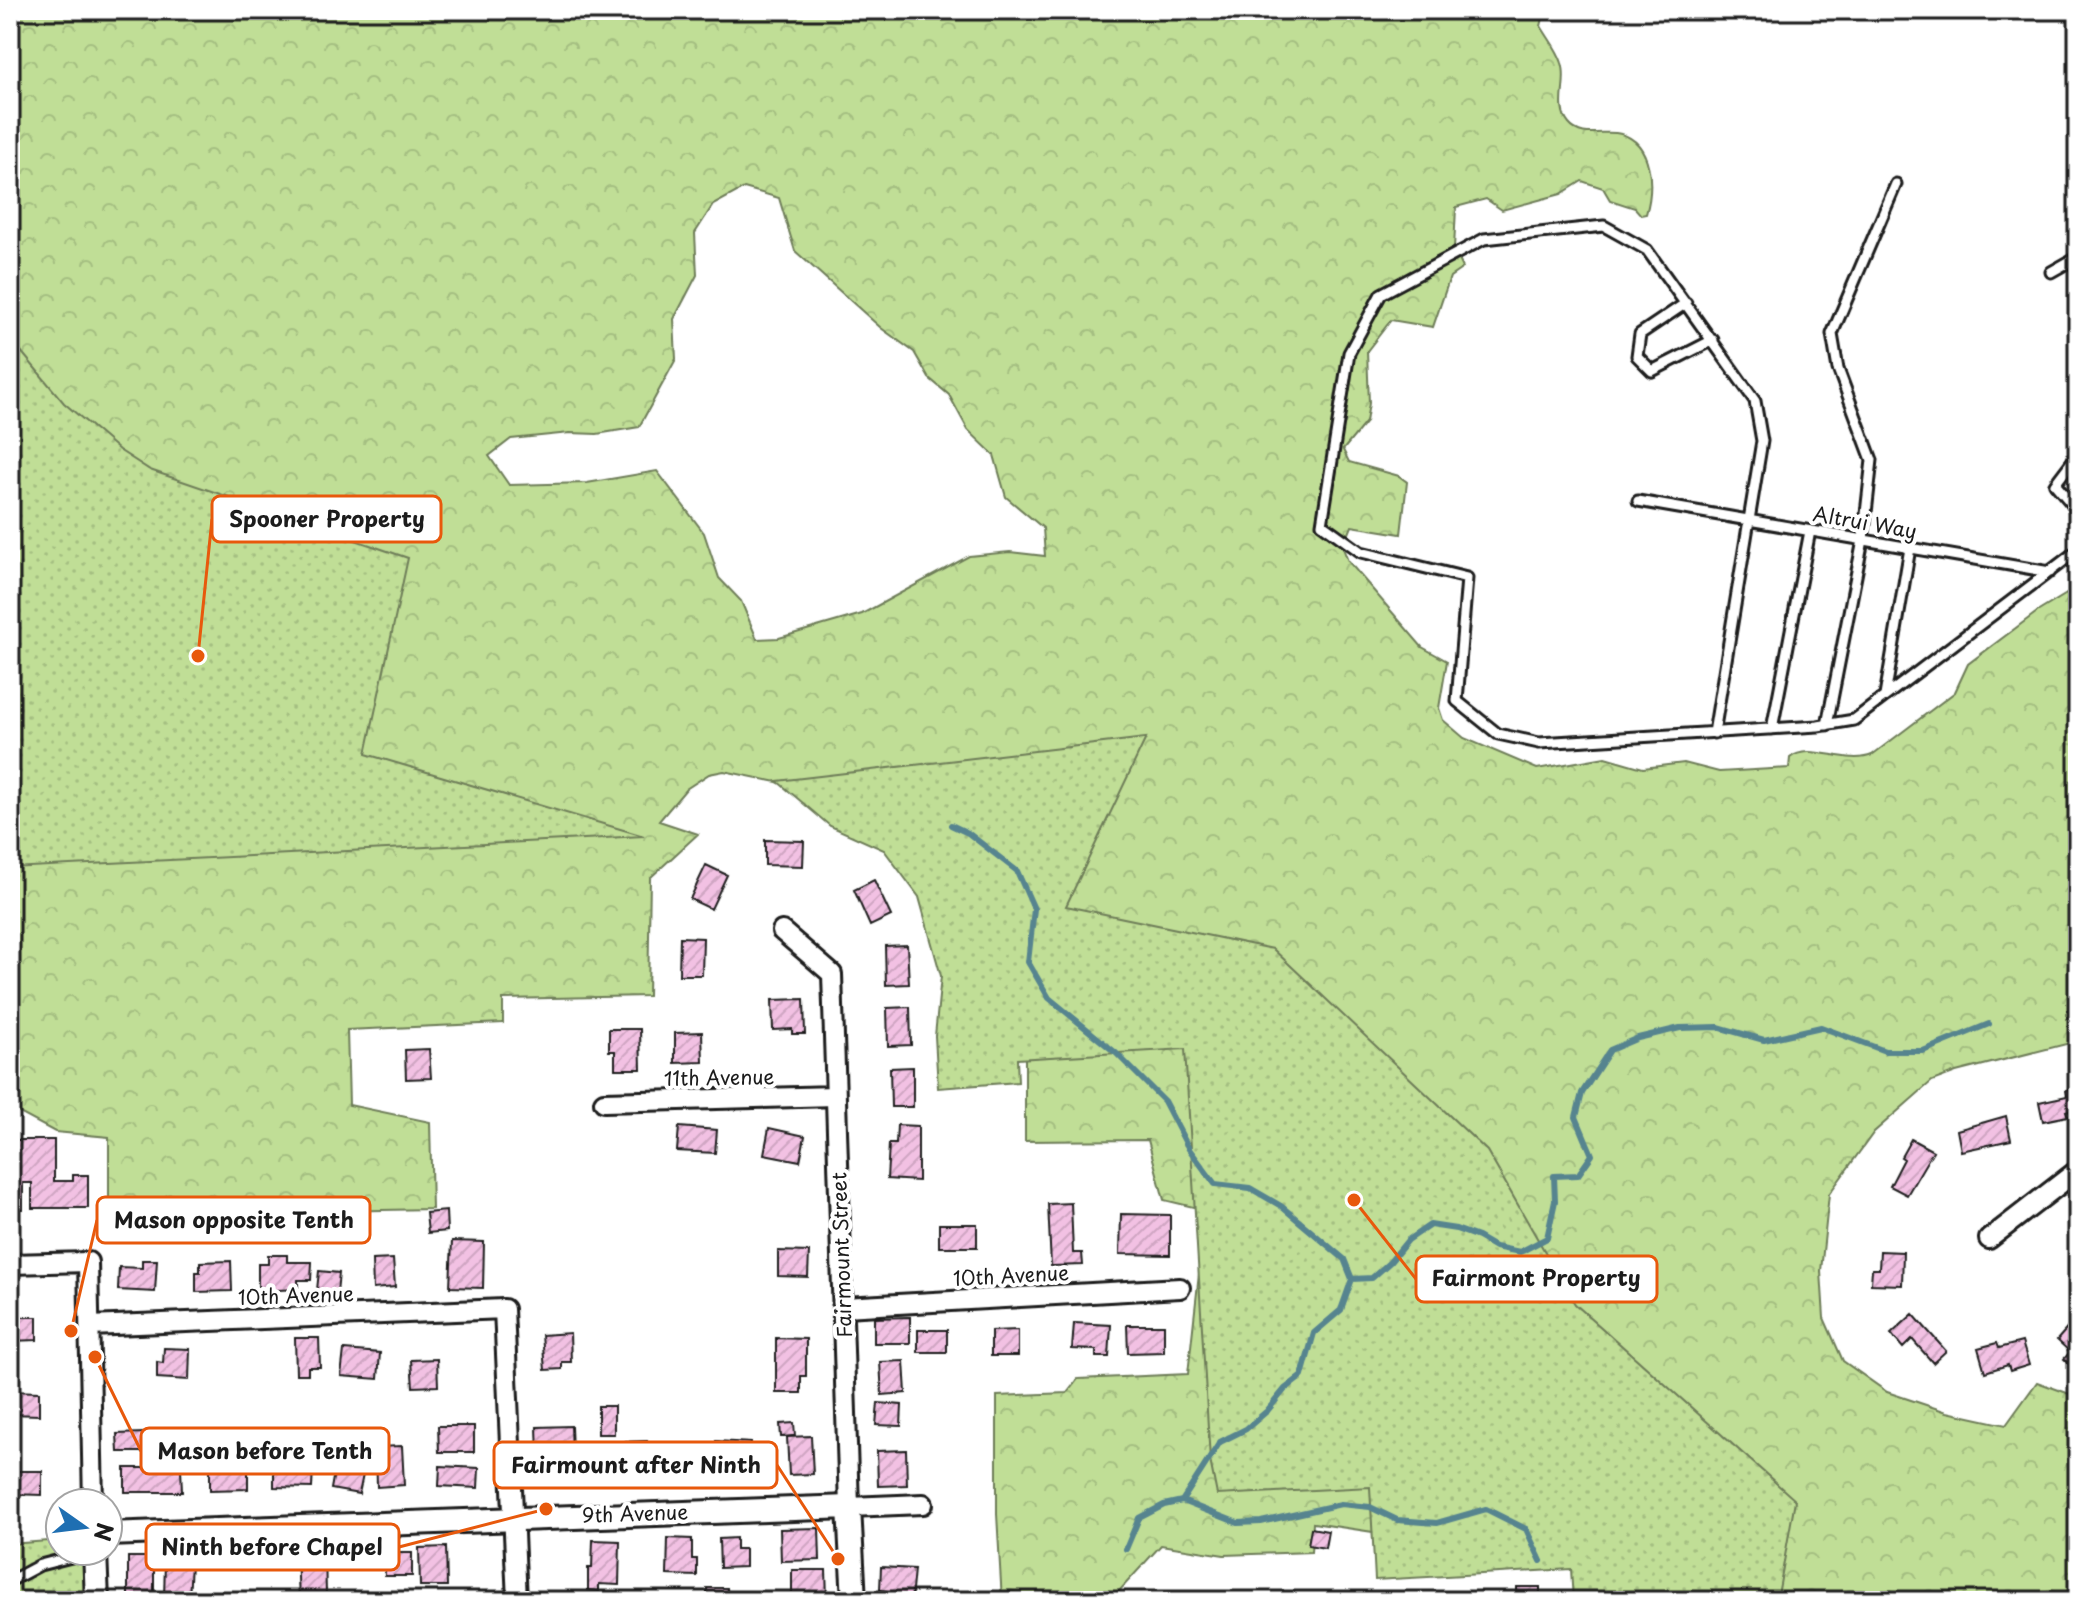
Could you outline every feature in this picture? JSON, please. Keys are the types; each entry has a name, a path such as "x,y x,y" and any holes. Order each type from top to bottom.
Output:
{"street":[{"name":"Fairmount Street","path":"782,931 832,974 854,1601"},
{"name":"11th Avenue","path":"604,1102 835,1096"},
{"path":"1989,1239 2078,1170"},
{"path":"10,1264 88,1262 93,1487"},
{"name":"10th Avenue","path":"844,1307 1180,1288"},
{"name":"10th Avenue","path":"90,1326 504,1309 514,1517"},
{"name":"9th Avenue","path":"124,1533 923,1504"},
{"path":"514,1517 517,1601"},
{"path":"96,1567 97,1601"}],"lane":[{"path":"1827,725 1863,540 1872,460 1838,369 1832,334 1896,184"},
{"path":"1714,733 1762,441 1755,401 1647,250 1604,226 1484,239 1381,294 1349,353 1322,524 1361,552 1467,578 1457,701 1498,734 1539,743 1714,733 1827,725 1854,720 2078,550"},
{"path":"2051,272 2074,259"},
{"path":"1686,303 1640,334 1637,356 1652,371 1713,340"},
{"path":"2078,458 2055,484 2078,511"},
{"name":"Altrui Way","path":"1638,501 2050,572"},
{"path":"1772,729 1810,531"},
{"path":"1885,696 1910,548"},
{"path":"10,1581 44,1564"}],"green space":[{"path":"10,10 1545,10 1541,26 1558,53 1564,70 1562,102 1565,117 1580,132 1621,134 1640,146 1650,179 1646,214 1641,215 1635,208 1610,200 1603,188 1582,181 1561,194 1502,210 1486,199 1456,207 1454,249 1463,268 1450,277 1433,327 1391,320 1367,351 1369,403 1366,422 1343,450 1349,462 1399,476 1407,482 1401,534 1352,526 1343,548 1348,561 1422,647 1447,661 1439,708 1443,720 1464,738 1537,769 1605,757 1643,768 1684,763 1719,772 1789,768 1790,758 1807,752 1862,758 1872,755 1955,692 1968,664 2037,612 2078,587 2078,1041 1932,1081 1874,1132 1829,1194 1821,1271 1824,1318 1843,1361 1887,1392 1947,1412 2006,1425 2037,1382 2078,1397 2078,1601 1599,1601 1597,1566 1313,1523 1311,1552 1224,1555 1161,1545 1110,1601 1002,1601 997,1514 997,1396 1067,1393 1078,1379 1188,1374 1206,1210 1164,1200 1148,1140 1025,1141 1025,1058 945,924 933,882 810,795 777,782 724,771 709,774 686,789 659,821 698,834 650,878 648,996 503,999 503,1023 347,1030 349,1105 430,1122 432,1209 230,1213 109,1220 109,1137 55,1132 10,1108","holes":["744,188 779,198 795,251 881,328 914,352 929,378 949,395 968,430 994,455 1006,497 1043,528 1045,556 1010,552 969,556 862,614 779,638 757,639 741,601 719,578 704,533 657,471 587,483 509,485 489,456 511,439 570,433 597,434 639,427 676,359 674,319 697,275 695,233 713,205"]},
{"path":"10,338 64,403 119,450 150,470 408,558 366,754 644,836 10,868"},
{"path":"1146,738 1066,906 1273,949 1487,1151 1575,1304 1795,1500 1777,1601 1573,1601 1571,1569 1375,1580 1370,1487 1217,1495 1210,1460 1185,1049 1017,1059 1018,1082 938,1088 935,1036 941,976 919,897 884,850 830,826 777,781"},
{"path":"44,1541 44,1567 92,1567 93,1601 10,1601 10,1544"}],"building":[{"path":"765,840 804,841 803,866 765,865"},
{"path":"706,865 727,875 711,909 690,899"},
{"path":"874,880 891,916 870,926 854,890"},
{"path":"680,937 703,938 702,975 679,975"},
{"path":"907,945 909,984 886,985 885,946"},
{"path":"804,999 805,1034 792,1034 792,1029 773,1030 772,1000"},
{"path":"910,1007 911,1045 888,1046 887,1008"},
{"path":"609,1029 640,1029 641,1069 615,1069 615,1051 609,1051"},
{"path":"702,1032 703,1062 675,1063 675,1033"},
{"path":"429,1049 431,1078 406,1079 405,1050"},
{"path":"913,1067 913,1107 891,1107 890,1068"},
{"path":"2078,1088 2078,1108 2066,1111 2068,1116 2043,1121 2039,1102 2067,1096 2066,1090"},
{"path":"2006,1116 2011,1140 1961,1151 1957,1130"},
{"path":"897,1125 918,1126 918,1181 887,1179 889,1144 896,1144"},
{"path":"679,1127 717,1130 715,1153 677,1151"},
{"path":"769,1128 805,1136 800,1161 764,1154"},
{"path":"1911,1139 1933,1151 1907,1195 1890,1186"},
{"path":"10,1140 54,1140 54,1181 73,1181 73,1175 88,1175 88,1208 32,1208 32,1183 23,1183 23,1209 10,1209"},
{"path":"1071,1203 1073,1253 1082,1253 1083,1265 1051,1266 1048,1204"},
{"path":"446,1211 447,1231 428,1233 426,1213"},
{"path":"1121,1214 1170,1215 1170,1255 1120,1254"},
{"path":"939,1224 977,1224 977,1247 939,1247"},
{"path":"452,1241 484,1242 483,1288 450,1287"},
{"path":"778,1251 809,1252 808,1277 778,1276"},
{"path":"1880,1251 1903,1252 1902,1285 1871,1284 1872,1269 1879,1269"},
{"path":"268,1255 287,1255 287,1262 312,1262 311,1280 298,1280 298,1289 258,1291 258,1264 268,1264"},
{"path":"393,1259 395,1287 373,1289 372,1260"},
{"path":"142,1260 157,1260 155,1292 118,1290 119,1267 142,1268"},
{"path":"231,1261 232,1291 196,1292 196,1272 200,1272 200,1262"},
{"path":"319,1271 339,1273 337,1292 317,1290"},
{"path":"1913,1314 1946,1351 1933,1363 1912,1339 1903,1348 1891,1334"},
{"path":"2078,1316 2078,1372 2064,1359 2070,1352 2057,1340"},
{"path":"10,1317 37,1317 37,1340 10,1341"},
{"path":"910,1317 910,1343 874,1343 874,1318"},
{"path":"1074,1323 1111,1325 1109,1357 1096,1357 1096,1350 1072,1349"},
{"path":"1127,1325 1164,1325 1164,1352 1128,1353"},
{"path":"918,1330 947,1330 947,1352 918,1352"},
{"path":"1018,1330 1018,1356 991,1356 991,1331"},
{"path":"570,1333 571,1362 562,1362 562,1369 545,1370 542,1335"},
{"path":"295,1338 319,1338 320,1367 308,1367 308,1374 296,1374"},
{"path":"776,1338 806,1339 806,1376 801,1376 801,1393 776,1393"},
{"path":"2022,1342 2029,1365 2010,1371 2008,1365 1985,1372 1978,1348 1997,1343 1999,1348"},
{"path":"164,1348 190,1349 189,1380 157,1378 157,1362 163,1363"},
{"path":"344,1350 380,1353 378,1379 341,1376"},
{"path":"437,1359 438,1386 413,1387 411,1360"},
{"path":"904,1361 906,1393 882,1395 880,1362"},
{"path":"10,1391 39,1392 39,1415 10,1414"},
{"path":"878,1403 902,1405 901,1426 876,1425"},
{"path":"598,1406 614,1406 614,1434 598,1434"},
{"path":"794,1423 795,1436 781,1437 780,1424"},
{"path":"438,1426 474,1426 474,1452 439,1452"},
{"path":"571,1426 572,1452 538,1453 537,1427"},
{"path":"144,1433 145,1452 118,1452 117,1434"},
{"path":"811,1436 813,1474 789,1475 787,1437"},
{"path":"647,1441 649,1480 624,1481 622,1442"},
{"path":"716,1441 751,1443 749,1467 743,1467 743,1478 714,1477"},
{"path":"612,1442 614,1482 587,1484 585,1464 577,1464 575,1444"},
{"path":"402,1446 404,1485 377,1487 376,1447"},
{"path":"906,1450 907,1485 878,1486 877,1451"},
{"path":"348,1456 366,1460 359,1494 331,1489 335,1467 345,1468"},
{"path":"274,1464 313,1466 312,1488 274,1487"},
{"path":"248,1466 248,1489 210,1490 210,1467"},
{"path":"440,1466 479,1468 478,1488 439,1486"},
{"path":"125,1468 181,1468 182,1492 125,1492"},
{"path":"10,1471 42,1471 42,1495 10,1494"},
{"path":"819,1528 820,1560 781,1561 780,1529"},
{"path":"1311,1528 1328,1531 1325,1548 1308,1545"},
{"path":"668,1538 692,1539 692,1559 697,1559 697,1576 667,1575"},
{"path":"736,1538 736,1549 745,1549 745,1567 720,1568 719,1539"},
{"path":"593,1540 620,1541 619,1585 599,1584 599,1591 588,1590"},
{"path":"446,1547 447,1586 420,1586 419,1548"},
{"path":"325,1551 326,1595 316,1596 316,1601 299,1601 297,1552"},
{"path":"384,1553 412,1553 412,1576 385,1576"},
{"path":"128,1557 154,1557 154,1601 128,1601"},
{"path":"165,1562 191,1563 189,1599 164,1598"},
{"path":"881,1567 914,1569 911,1601 886,1600 886,1591 880,1590"},
{"path":"792,1570 826,1570 827,1597 792,1601"},
{"path":"1517,1587 1540,1587 1540,1601 1517,1601"},
{"path":"707,1588 727,1588 728,1601 708,1601"},
{"path":"474,1595 498,1596 498,1601 474,1601"}],"waterway":[{"path":"951,825 968,833 1017,871 1034,909 1028,962 1049,998 1116,1053 1164,1101 1189,1149 1215,1184 1250,1188 1281,1206 1344,1259 1352,1279 1341,1310 1314,1333 1302,1376 1246,1429 1220,1442 1182,1501 1164,1505 1139,1518 1126,1549"},
{"path":"1352,1279 1372,1278 1408,1240 1430,1225 1456,1229 1495,1247 1520,1252 1547,1238 1555,1201 1554,1176 1578,1175 1592,1155 1576,1117 1582,1093 1610,1050 1638,1038 1680,1028 1718,1027 1764,1040 1821,1027 1885,1051 1923,1051 1989,1024"},
{"path":"1182,1501 1238,1523 1261,1522 1341,1504 1370,1507 1397,1520 1437,1523 1486,1509 1526,1529 1541,1561"}],"place":[{"name":"Spooner Property","path":"198,656"},
{"name":"Fairmont Property","path":"1354,1200"},
{"name":"Mason opposite Tenth","path":"71,1331"},
{"name":"Mason before Tenth","path":"95,1357"},
{"name":"Ninth before Chapel","path":"546,1509"},
{"name":"Fairmount after Ninth","path":"838,1559"}]}
